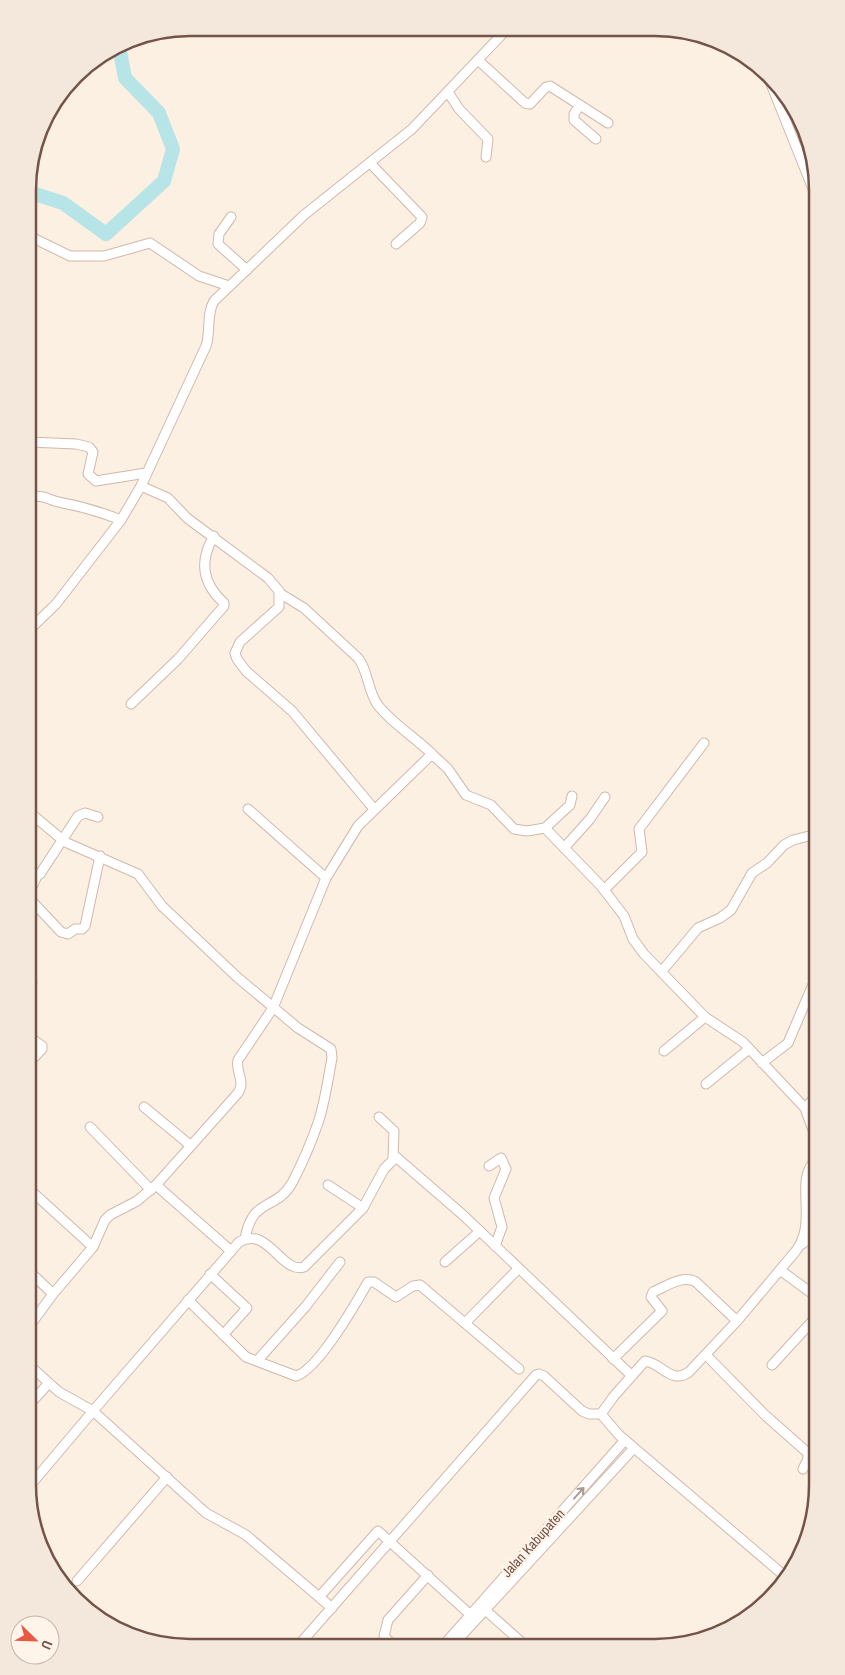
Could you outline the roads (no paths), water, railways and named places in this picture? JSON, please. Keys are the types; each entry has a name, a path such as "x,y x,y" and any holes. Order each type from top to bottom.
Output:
{"street":[{"path":"37,623 56,604 121,520 142,486 146,473 206,346 210,333 212,305 229,286 304,215 412,128 501,36"},
{"path":"478,60 525,104 530,104 549,86 608,123"},
{"path":"448,92 459,109 488,139 486,158"},
{"path":"776,97 807,173"},
{"path":"580,105 574,114 574,120 596,139"},
{"path":"370,163 422,217 420,223 396,244"},
{"path":"231,217 219,234 218,244 247,270"},
{"path":"37,240 70,256 104,256 150,242 196,275 229,286"},
{"path":"37,442 76,444 89,447 93,452 88,474 96,481 146,473"},
{"path":"142,486 168,498 187,518 214,536 268,578 281,594 304,608 358,658 364,664 370,691 378,705 448,769 466,795 491,806 514,829 526,831 545,828 570,806 572,796"},
{"path":"37,497 43,496 61,503 88,507 121,520"},
{"path":"131,704 178,659 224,606 207,576 204,563 206,550 214,536"},
{"path":"281,594 280,607 275,613 236,647 236,659 246,671 292,711 374,809"},
{"path":"604,890 642,852 639,829 704,743"},
{"path":"36,1316 93,1247 104,1220 110,1214 137,1201 153,1187 241,1089 242,1080 236,1066 238,1060 274,1008 326,878 358,826 374,809 401,787 432,754"},
{"path":"564,848 590,819 605,796"},
{"path":"248,809 326,878"},
{"path":"36,871 82,814 98,817"},
{"path":"37,819 62,841 138,874 162,906 274,1008 298,1028 330,1046 332,1058 319,1121 287,1190 254,1214 247,1224 245,1239"},
{"path":"545,828 604,890 624,916 638,947 705,1017 733,1035 749,1049 805,1108 808,1117"},
{"path":"662,971 698,928 720,918 731,910 752,873 767,863 784,845 809,837"},
{"path":"36,906 61,932 68,934 75,929 82,929 85,926 100,856"},
{"path":"762,1063 788,1044 808,996"},
{"path":"664,1052 705,1017"},
{"path":"36,1042 42,1046 42,1049 36,1055"},
{"path":"706,1084 749,1049"},
{"path":"805,1108 808,1104"},
{"path":"144,1107 190,1145"},
{"path":"36,1478 230,1250 245,1239 251,1238 261,1241 294,1267 300,1268 307,1265 362,1208 393,1158 394,1131 379,1118"},
{"path":"90,1127 153,1187 230,1250"},
{"path":"393,1158 400,1159 480,1231 631,1375"},
{"path":"489,1166 501,1158 506,1169 494,1198 502,1227 496,1246"},
{"path":"802,1244 807,1224 806,1187 808,1170"},
{"path":"328,1185 362,1208"},
{"path":"36,1195 93,1247"},
{"path":"444,1262 480,1231"},
{"path":"600,1414 631,1375 647,1361 674,1377 679,1377 689,1372 737,1321 802,1244 808,1239"},
{"path":"257,1361 306,1306 340,1262"},
{"path":"466,1322 518,1269"},
{"path":"780,1270 808,1291"},
{"path":"210,1274 246,1308 223,1335"},
{"path":"36,1278 53,1294"},
{"path":"613,1359 662,1312 662,1308 651,1297 652,1292 684,1278 690,1278 696,1282 737,1321"},
{"path":"188,1300 239,1351 257,1361 293,1376 302,1374 336,1334 370,1281 396,1297 413,1286 420,1285 466,1322 519,1369"},
{"path":"772,1365 808,1326"},
{"path":"706,1355 766,1416 808,1453 803,1469"},
{"path":"36,1372 48,1384 71,1400 92,1411 167,1476 206,1514 246,1535 332,1608"},
{"path":"304,1639 536,1375 539,1374 544,1376 585,1413 600,1414 634,1448 781,1573"},
{"path":"36,1397 48,1384"},
{"name":"Jalan Kabupaten","path":"457,1639 482,1607 625,1440"},
{"name":"Jalan Kabupaten","path":"482,1607 634,1448"},
{"path":"77,1581 167,1476"},
{"path":"320,1596 378,1530 474,1617"},
{"path":"387,1639 384,1636 386,1624 428,1575"},
{"path":"482,1607 519,1639"},
{"name":"Jalan Kabupaten","path":"451,1639 474,1617"}],"waterway":[{"path":"37,195 63,203 106,234 164,181 173,149 159,113 125,78 120,53"}]}
